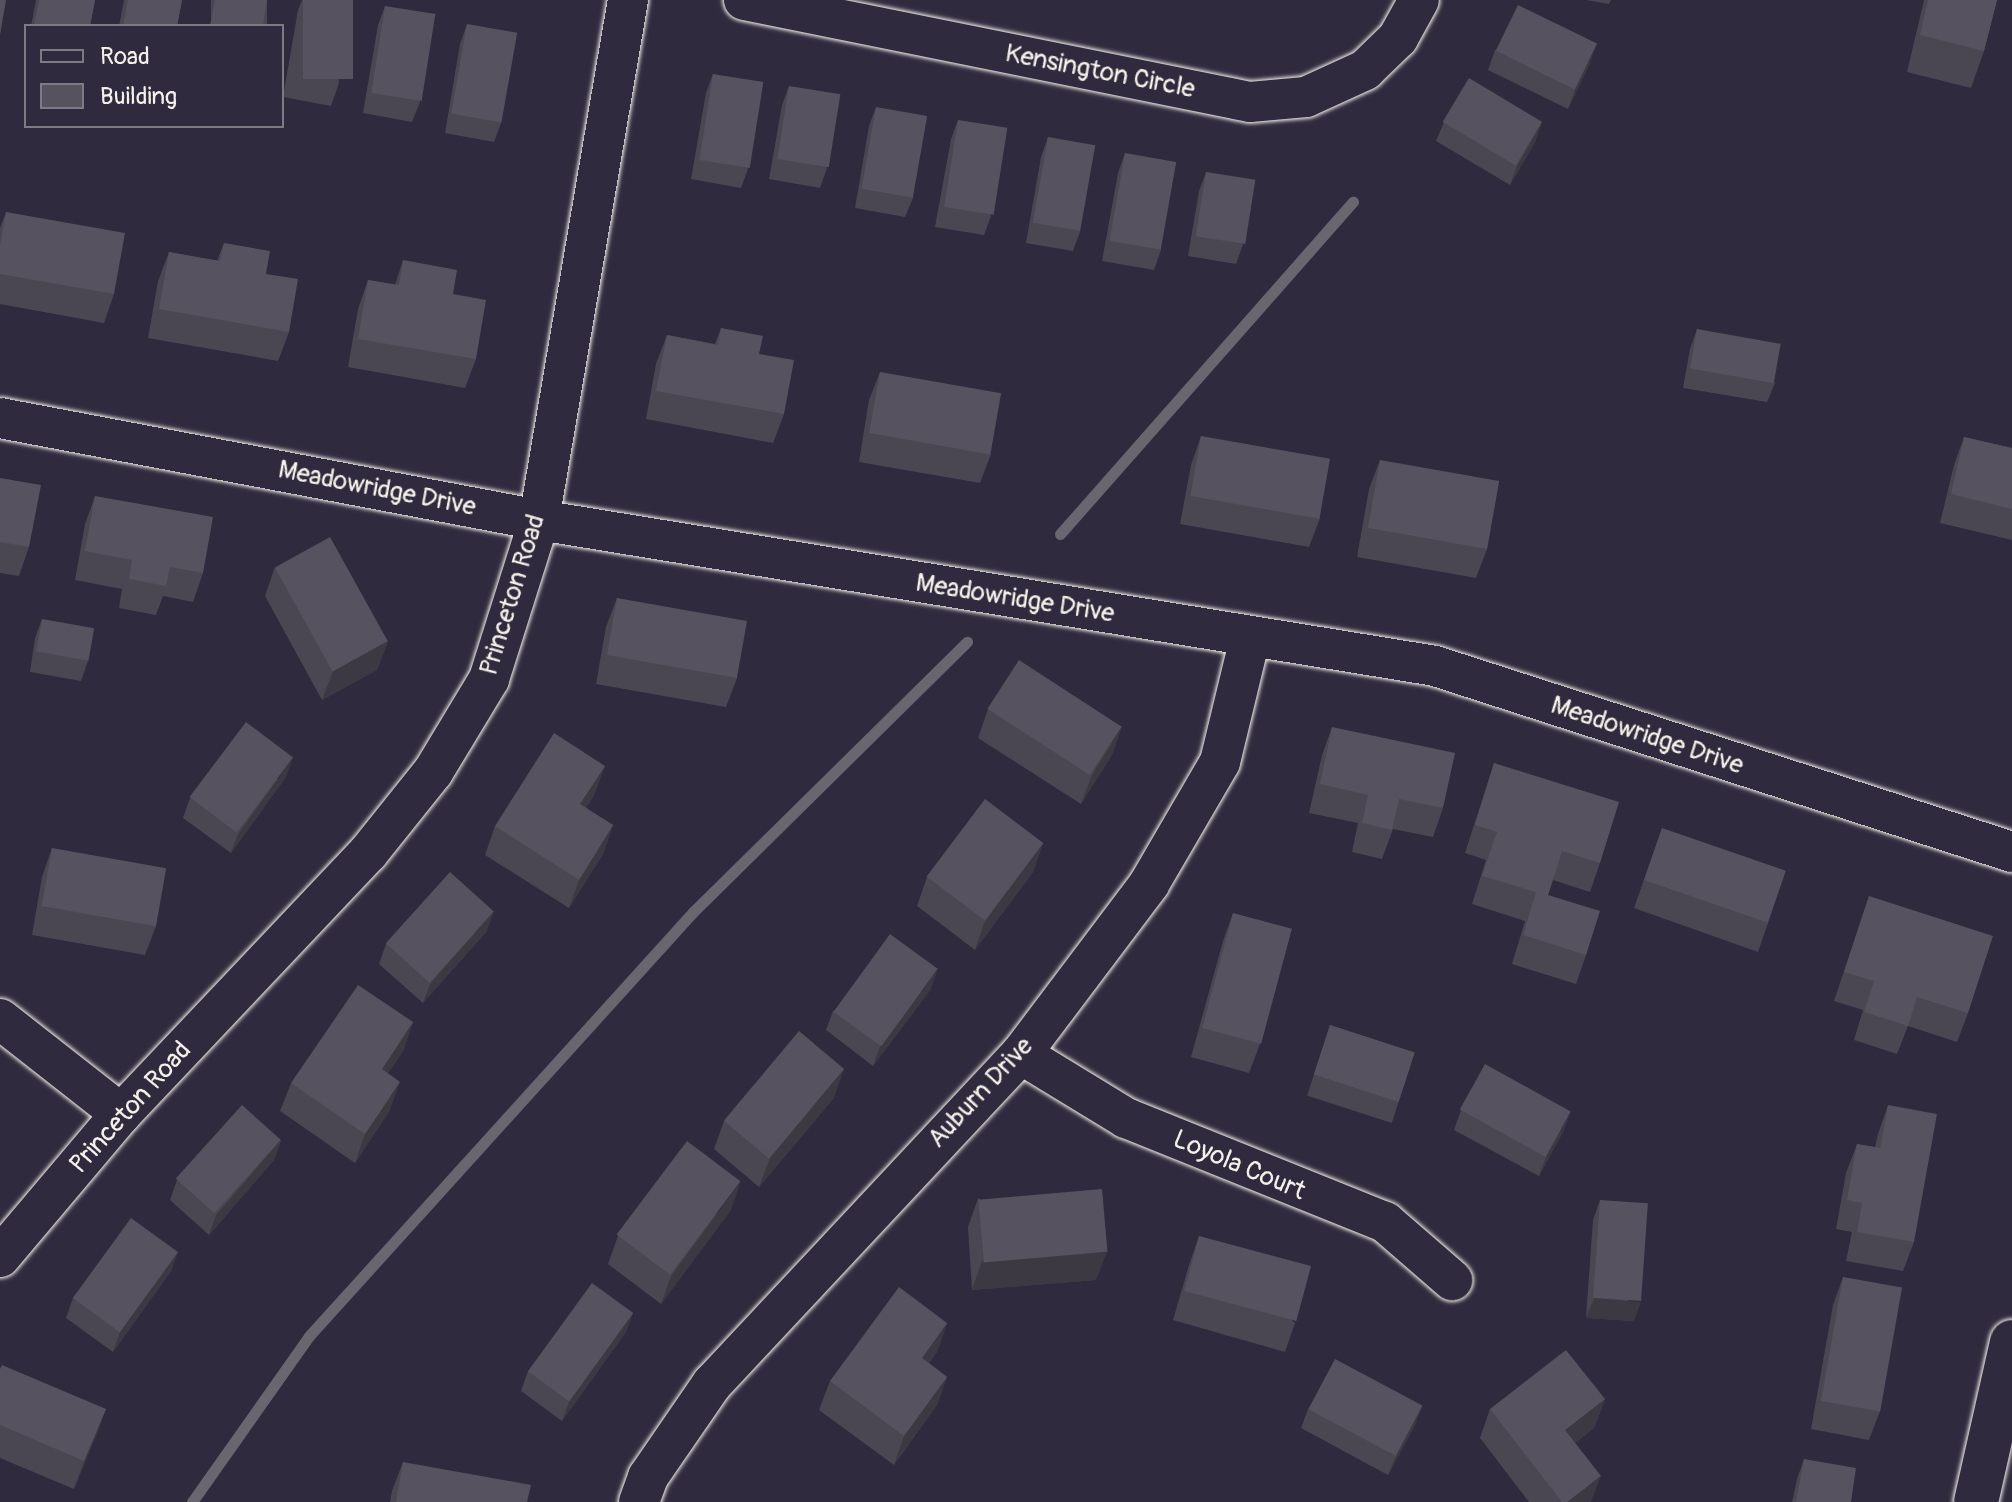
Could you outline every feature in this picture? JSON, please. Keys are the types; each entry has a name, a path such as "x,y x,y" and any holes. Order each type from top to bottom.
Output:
{"street":[{"name":"Princeton Road","path":"0,1257 121,1114 368,853 433,772 489,679 539,520 628,0"},
{"name":"Kensington Circle","path":"744,0 1250,102 1306,97 1365,70 1398,38 1419,0"},
{"name":"Meadowridge Drive","path":"0,418 539,520 1435,666 2012,852"},
{"name":"Auburn Drive","path":"639,1502 648,1477 712,1384 1021,1054 1149,884 1220,762 1250,638"},
{"path":"0,1019 121,1114"},
{"name":"Loyola Court","path":"1021,1054 1126,1118 1385,1222 1452,1280"},
{"path":"1976,1502 2012,1342"}],"building":[{"path":"0,0 6,0 0,35"},
{"path":"39,0 95,0 90,24 34,24"},
{"path":"128,0 182,0 177,24 123,24"},
{"path":"215,0 267,0 263,24 210,24"},
{"path":"303,0 353,0 353,79 303,79"},
{"path":"1928,0 1997,0 1984,51 1920,35"},
{"path":"1518,5 1597,44 1575,89 1496,51"},
{"path":"385,6 435,14 422,101 371,93"},
{"path":"467,24 517,33 501,122 451,114"},
{"path":"713,74 763,82 750,168 699,160"},
{"path":"1469,78 1542,122 1516,165 1443,122"},
{"path":"789,86 840,94 829,167 777,159"},
{"path":"876,107 927,116 913,198 862,189"},
{"path":"958,120 1007,128 994,215 944,207"},
{"path":"1048,137 1095,145 1080,231 1033,223"},
{"path":"1125,153 1176,162 1161,250 1110,241"},
{"path":"1206,172 1255,180 1245,244 1196,236"},
{"path":"6,212 125,233 114,294 0,274 0,245"},
{"path":"224,243 270,251 266,274 298,279 289,332 159,309 169,252 220,261"},
{"path":"403,260 457,270 453,294 486,300 476,359 358,339 368,280 399,285"},
{"path":"721,328 763,336 759,354 794,360 784,414 656,391 667,335 718,345"},
{"path":"1697,329 1781,344 1774,383 1690,368"},
{"path":"880,372 1001,393 990,454 869,433"},
{"path":"1201,436 1330,459 1319,519 1190,496"},
{"path":"1964,437 2012,448 2012,509 1951,494"},
{"path":"1380,460 1499,481 1487,549 1368,528"},
{"path":"0,478 41,485 29,547 0,542"},
{"path":"95,496 213,517 203,573 170,567 166,586 129,579 132,560 85,551"},
{"path":"330,537 388,641 333,672 275,568"},
{"path":"617,598 747,621 737,678 607,655"},
{"path":"42,619 94,628 88,661 36,651"},
{"path":"1019,660 1121,726 1090,775 987,709"},
{"path":"246,722 293,758 237,833 189,797"},
{"path":"1332,727 1455,753 1443,808 1399,799 1392,830 1362,823 1368,795 1320,784"},
{"path":"554,733 605,766 580,804 613,825 579,880 495,826"},
{"path":"1494,763 1619,802 1600,863 1562,851 1548,895 1600,911 1586,955 1523,935 1536,892 1482,876 1497,832 1475,825"},
{"path":"985,799 1043,843 985,920 927,876"},
{"path":"1662,828 1786,871 1768,923 1644,880"},
{"path":"52,848 166,868 156,926 42,906"},
{"path":"450,872 494,911 430,983 386,943"},
{"path":"1869,896 1993,936 1968,1013 1917,997 1908,1026 1864,1012 1874,981 1844,972"},
{"path":"1233,913 1292,929 1261,1044 1202,1028"},
{"path":"890,934 938,969 881,1046 834,1012"},
{"path":"358,985 413,1022 382,1069 400,1082 365,1134 291,1083"},
{"path":"1330,1025 1415,1053 1399,1102 1314,1074"},
{"path":"799,1031 844,1069 769,1159 724,1121"},
{"path":"1485,1064 1571,1112 1546,1157 1460,1109"},
{"path":"242,1105 281,1140 214,1213 176,1179"},
{"path":"1888,1105 1937,1114 1914,1242 1857,1232 1862,1203 1847,1200 1857,1144 1880,1148"},
{"path":"687,1141 741,1181 670,1275 617,1234"},
{"path":"1102,1189 1107,1252 984,1263 978,1200"},
{"path":"1600,1200 1648,1203 1641,1301 1593,1298"},
{"path":"131,1218 178,1252 120,1332 73,1298"},
{"path":"1199,1236 1311,1266 1296,1321 1184,1291"},
{"path":"1843,1277 1902,1287 1880,1412 1821,1401"},
{"path":"592,1283 633,1313 569,1401 528,1371"},
{"path":"899,1287 947,1323 922,1358 947,1377 904,1436 830,1381"},
{"path":"1566,1350 1605,1399 1565,1430 1601,1476 1567,1502 1562,1502 1490,1409"},
{"path":"1335,1359 1422,1405 1396,1456 1308,1409"},
{"path":"2,1365 106,1409 84,1461 0,1425"},
{"path":"1804,1459 1856,1468 1851,1502 1796,1502"},
{"path":"403,1462 531,1485 527,1502 396,1502"}],"waterway":[{"path":"1060,534 1353,202"},
{"path":"192,1502 309,1336 693,912 967,642"}]}
